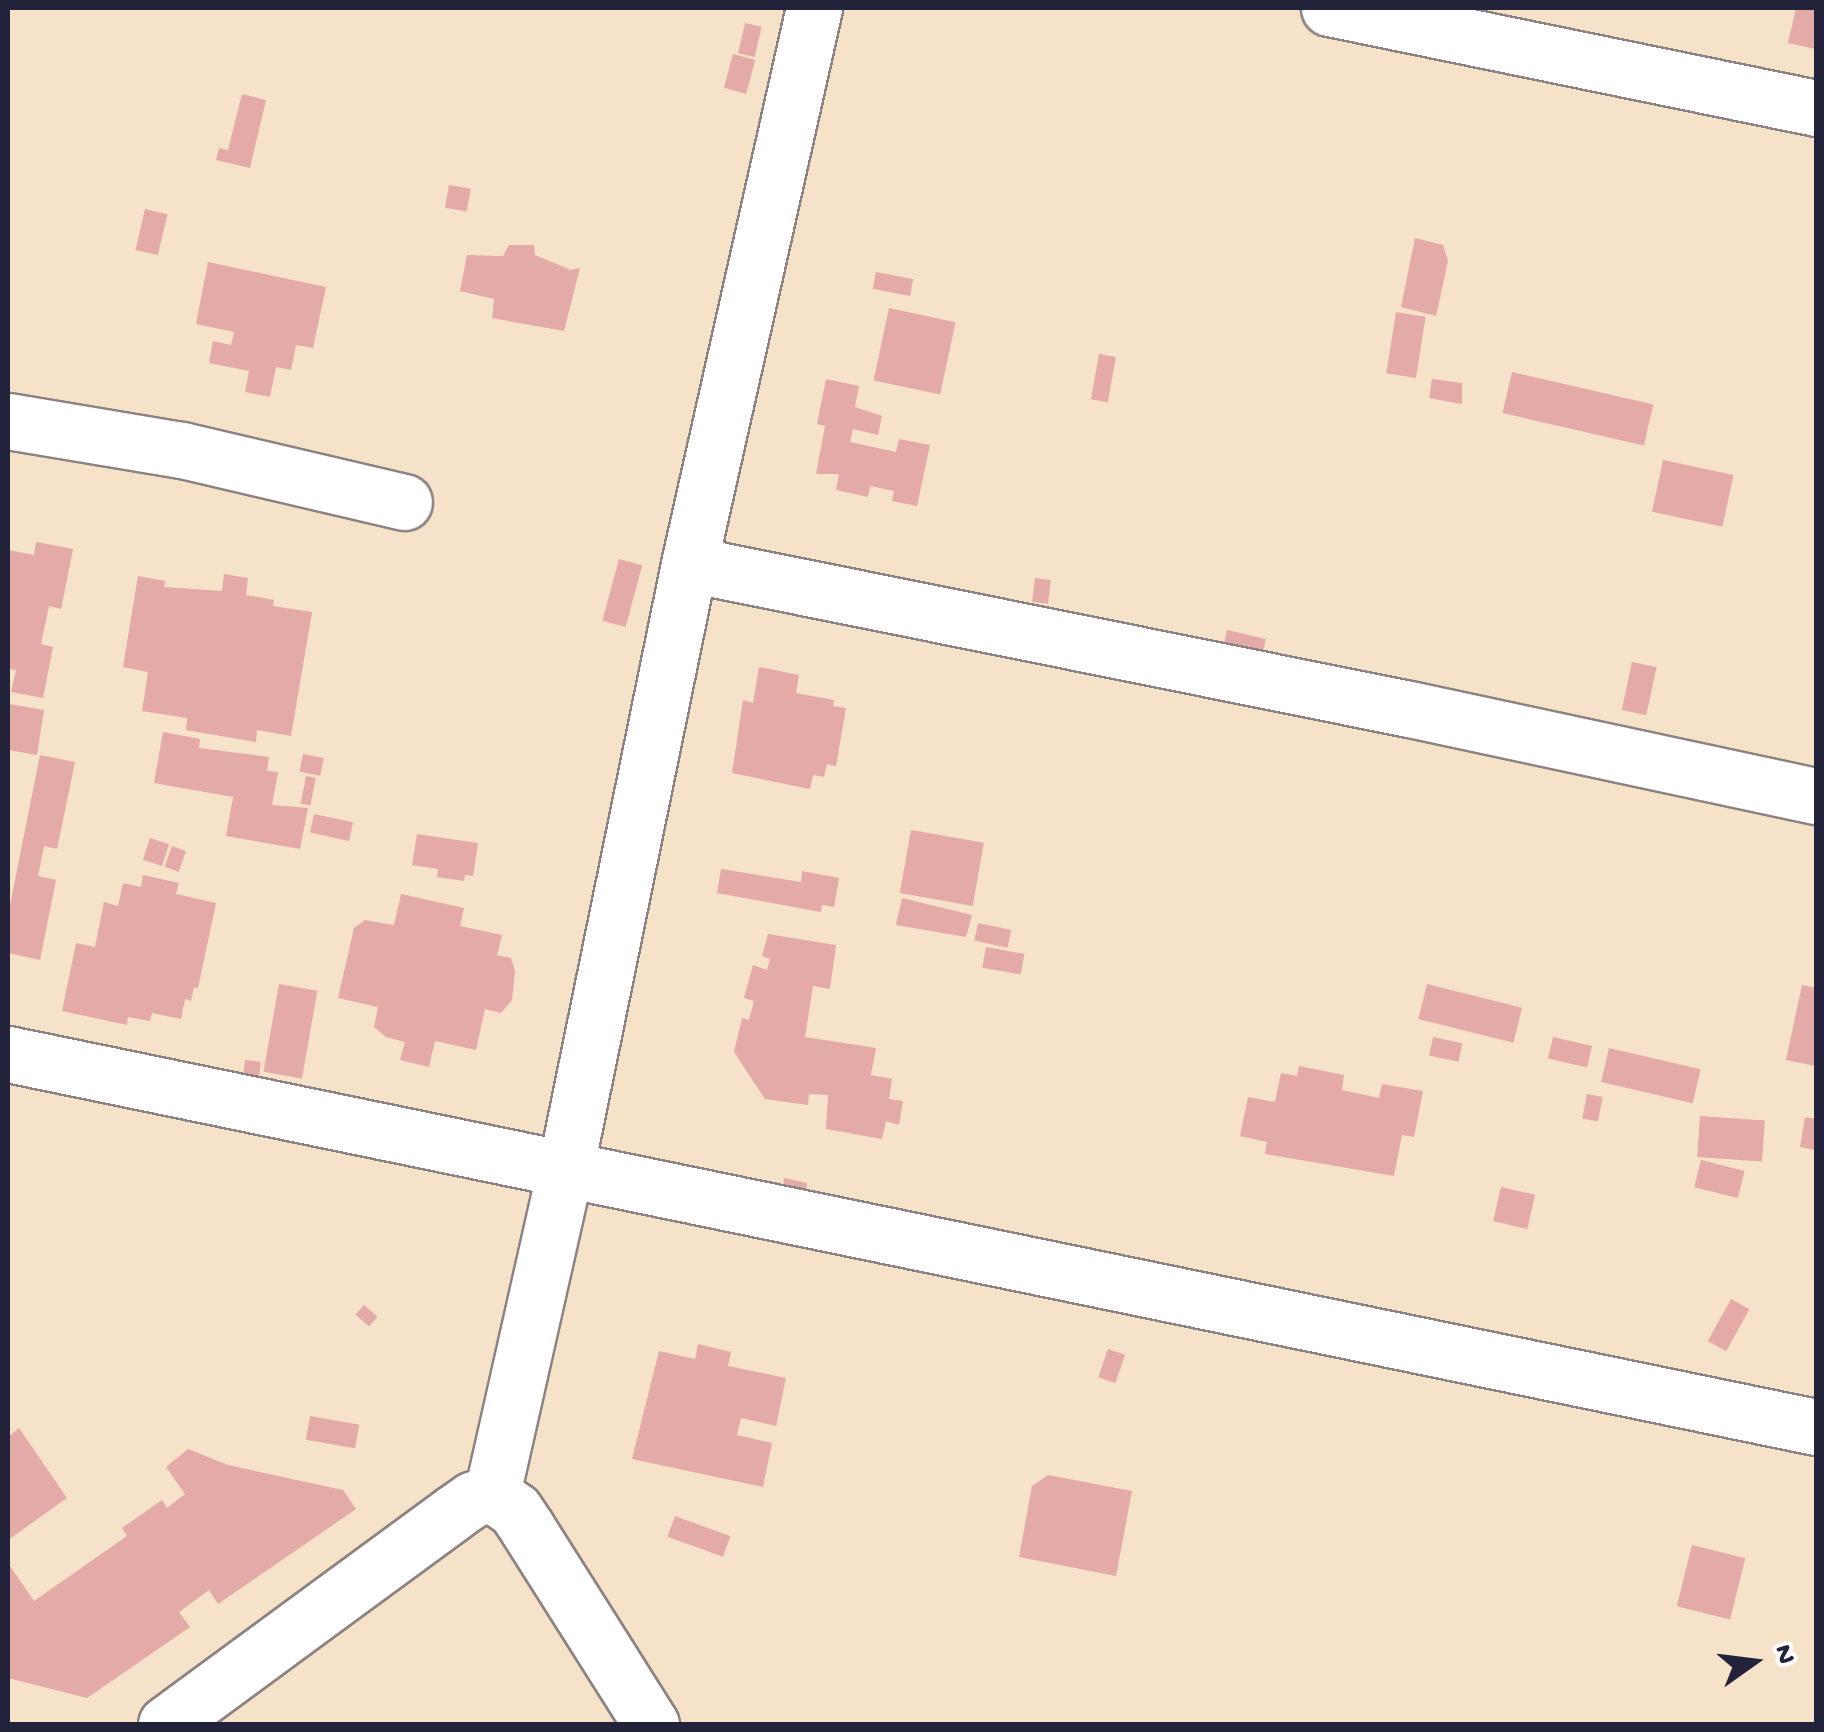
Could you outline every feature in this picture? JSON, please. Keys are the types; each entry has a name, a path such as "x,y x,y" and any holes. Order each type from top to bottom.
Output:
{"street":[{"path":"492,1494 565,1170 689,564 814,8"},
{"path":"1329,8 1816,108"},
{"path":"8,421 182,450 404,502"},
{"path":"689,564 1409,708 1816,796"},
{"path":"8,1054 1816,1427"},
{"path":"166,1724 453,1512 473,1499 492,1494 515,1510 651,1724"}],"building":[{"path":"1796,8 1816,8 1816,49 1788,43"},
{"path":"745,23 762,27 755,57 738,53"},
{"path":"733,54 755,60 746,94 724,88"},
{"path":"242,94 266,100 250,168 216,160 219,148 228,150"},
{"path":"449,185 471,189 467,211 445,208"},
{"path":"145,209 167,214 158,255 136,250"},
{"path":"1415,238 1443,245 1448,261 1436,316 1401,307"},
{"path":"509,245 534,245 535,255 571,270 580,268 564,331 492,318 494,299 460,291 467,255 503,256"},
{"path":"208,262 326,287 313,348 296,345 291,370 276,367 270,397 245,392 249,371 209,363 213,341 231,345 234,332 196,324"},
{"path":"876,272 913,279 910,296 873,289"},
{"path":"889,308 956,322 940,395 874,380"},
{"path":"1396,312 1426,317 1416,378 1386,373"},
{"path":"1099,354 1116,357 1108,402 1091,399"},
{"path":"1512,372 1653,405 1644,446 1503,413"},
{"path":"826,379 859,386 855,407 882,416 878,435 853,429 850,442 896,452 899,439 930,445 917,506 892,501 894,491 870,486 868,497 836,490 839,474 816,474 825,426 817,424"},
{"path":"1432,379 1462,383 1462,404 1429,398"},
{"path":"1663,460 1733,475 1722,527 1652,512"},
{"path":"36,542 73,549 61,609 49,606 41,644 53,647 43,698 11,692 16,670 8,669 8,550 34,555"},
{"path":"619,559 642,565 626,627 602,621"},
{"path":"224,574 248,578 246,595 274,600 273,606 312,612 291,736 257,730 256,742 186,730 187,718 142,711 148,672 123,667 138,576 165,581 164,587 222,591"},
{"path":"1035,578 1051,580 1048,604 1032,602"},
{"path":"1227,630 1266,639 1263,653 1224,644"},
{"path":"1632,662 1656,667 1646,715 1622,710"},
{"path":"759,667 799,675 796,693 834,700 833,706 846,708 836,766 827,764 824,777 813,775 810,789 732,773 743,700 753,703"},
{"path":"9,704 44,710 37,755 8,750"},
{"path":"163,732 200,739 199,748 269,757 267,771 278,772 272,805 308,808 300,849 226,836 233,797 154,783"},
{"path":"303,754 324,758 320,776 300,772"},
{"path":"40,755 75,762 57,849 44,846 38,876 56,880 40,960 8,953 8,915"},
{"path":"306,776 316,778 310,805 301,803"},
{"path":"314,814 353,822 349,841 310,833"},
{"path":"911,830 984,843 973,906 900,893"},
{"path":"417,834 478,843 473,876 465,875 464,881 437,877 438,869 412,865"},
{"path":"150,838 169,844 162,866 143,860"},
{"path":"172,846 186,851 179,872 164,867"},
{"path":"721,869 801,882 802,871 839,878 834,907 822,905 821,912 717,893"},
{"path":"143,875 179,883 176,894 216,903 198,988 194,987 191,1001 185,999 181,1019 152,1013 150,1021 128,1017 127,1025 62,1011 76,943 95,947 104,902 118,906 123,883 141,887"},
{"path":"401,894 464,908 460,926 502,935 497,955 511,958 515,971 512,1000 501,1013 485,1009 476,1050 435,1041 429,1067 400,1060 405,1042 386,1037 374,1027 378,1007 338,998 354,928 365,920 394,925"},
{"path":"902,898 972,915 966,937 896,925"},
{"path":"978,923 1011,930 1008,948 974,941"},
{"path":"768,934 836,945 830,989 813,986 805,1037 876,1048 871,1075 892,1079 889,1099 903,1101 899,1125 886,1121 882,1139 826,1129 828,1095 809,1094 808,1105 765,1099 734,1052 742,1018 749,1020 754,1001 744,998 753,965 767,970 770,959 762,956"},
{"path":"986,947 1024,954 1021,974 982,968"},
{"path":"279,984 317,991 302,1078 264,1072"},
{"path":"1427,984 1522,1008 1513,1043 1418,1019"},
{"path":"1802,985 1816,988 1816,1066 1786,1060"},
{"path":"1433,1037 1462,1043 1458,1062 1429,1056"},
{"path":"1553,1037 1592,1046 1587,1067 1548,1058"},
{"path":"1609,1048 1701,1069 1693,1103 1601,1082"},
{"path":"245,1060 261,1062 258,1083 242,1081"},
{"path":"1299,1066 1344,1075 1342,1090 1379,1098 1382,1084 1423,1091 1414,1137 1402,1135 1394,1176 1265,1154 1267,1142 1240,1136 1248,1097 1275,1102 1281,1073 1297,1076"},
{"path":"1587,1094 1603,1097 1598,1122 1582,1119"},
{"path":"1700,1116 1765,1121 1762,1161 1697,1157"},
{"path":"1805,1117 1816,1119 1816,1150 1800,1147"},
{"path":"1701,1160 1745,1171 1738,1198 1694,1187"},
{"path":"784,1178 807,1183 806,1191 783,1187"},
{"path":"1501,1187 1535,1195 1527,1229 1493,1221"},
{"path":"1731,1299 1749,1309 1726,1351 1708,1341"},
{"path":"364,1305 378,1317 369,1327 355,1315"},
{"path":"698,1344 731,1352 728,1366 786,1378 776,1426 741,1418 737,1435 772,1443 763,1487 632,1459 659,1351 695,1359"},
{"path":"1108,1349 1125,1355 1115,1383 1098,1377"},
{"path":"310,1416 359,1425 355,1448 306,1440"},
{"path":"19,1428 67,1498 8,1540 8,1437"},
{"path":"188,1449 228,1465 343,1490 356,1509 218,1604 209,1590 179,1612 190,1627 87,1698 8,1678 8,1563 34,1601 127,1536 122,1528 162,1500 167,1508 185,1494 166,1467"},
{"path":"1048,1475 1132,1491 1116,1576 1019,1557 1032,1486"},
{"path":"675,1516 730,1536 723,1557 667,1537"},
{"path":"1692,1545 1745,1558 1730,1619 1677,1606"}]}
